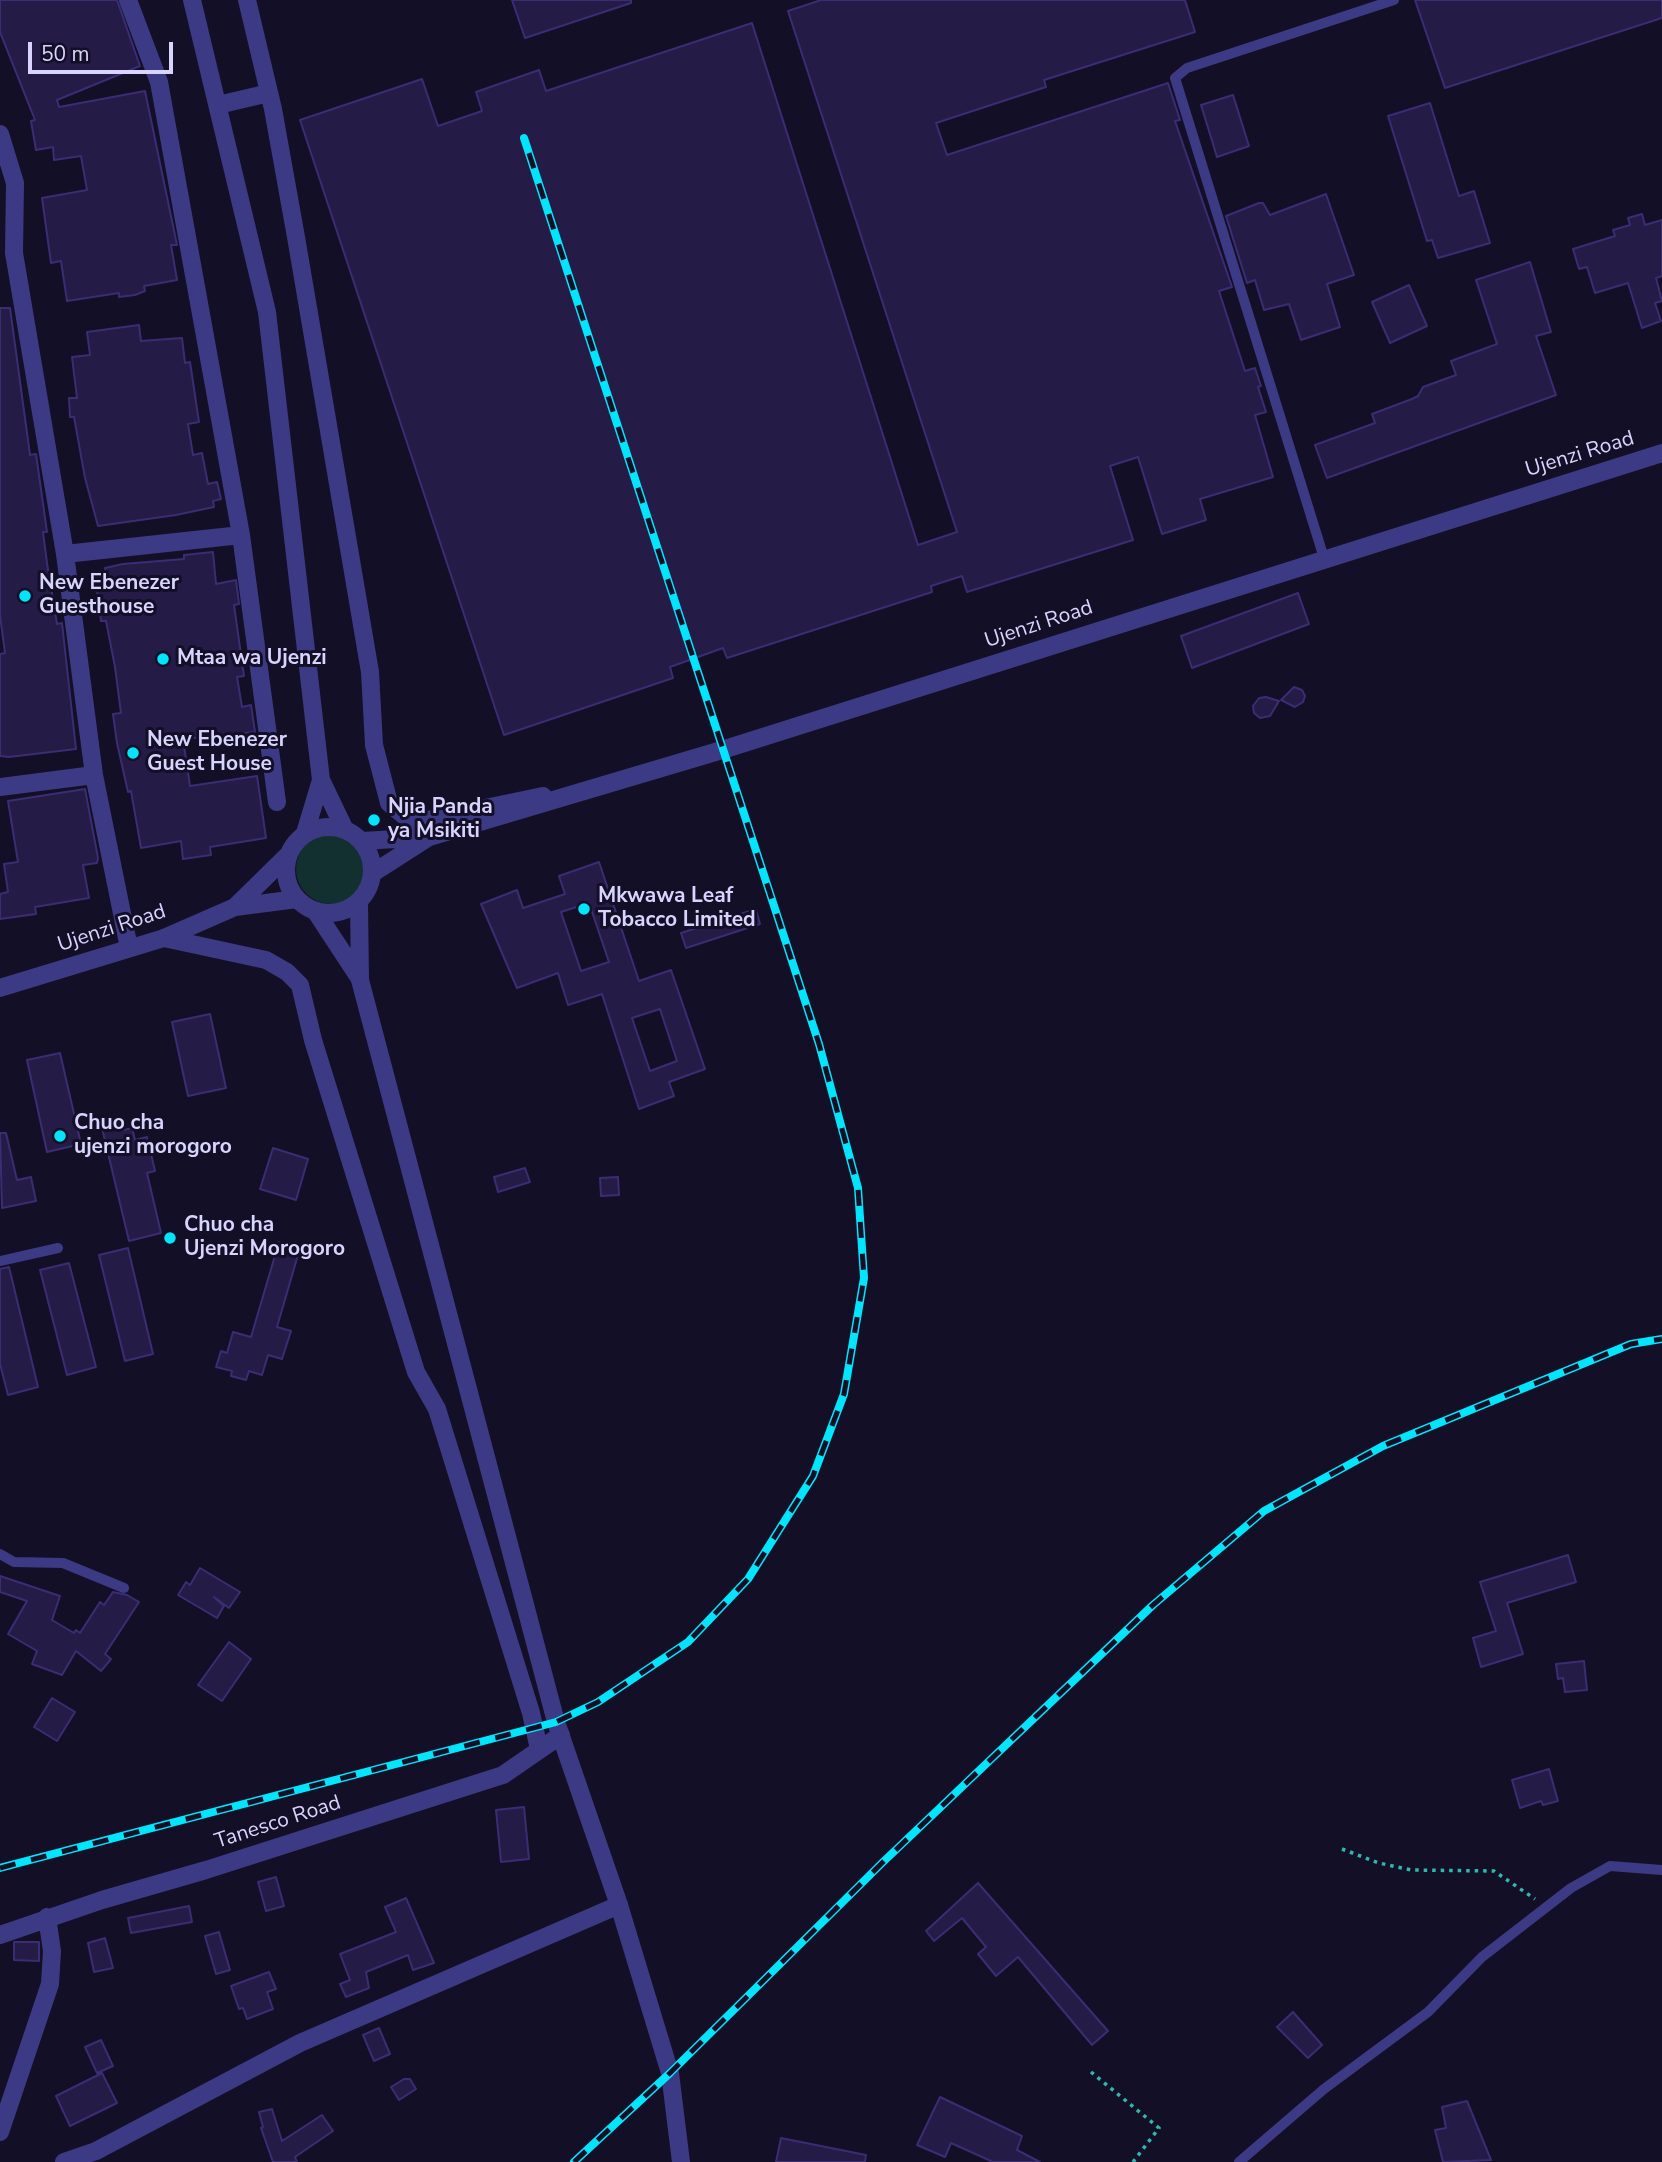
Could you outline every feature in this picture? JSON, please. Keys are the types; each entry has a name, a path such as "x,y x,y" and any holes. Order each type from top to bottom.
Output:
{"street":[{"path":"128,0 159,82 241,536 277,802"},
{"path":"192,0 267,312 321,780 344,828 362,841 372,862 371,884 359,902 338,913 316,912"},
{"path":"247,0 269,93 370,672 374,745 389,803 413,823 620,780"},
{"path":"218,106 269,93"},
{"path":"0,134 15,183 7,254 65,554 94,775 129,947"},
{"name":"Ujenzi Road","path":"429,837 620,780 1662,453"},
{"path":"65,554 241,536"},
{"path":"0,787 94,775"},
{"path":"235,908 288,855 305,833 321,780"},
{"path":"305,833 318,828 344,828"},
{"path":"362,841 429,837"},
{"path":"373,873 429,837"},
{"path":"288,855 287,878 297,899 316,912 360,980"},
{"path":"235,908 297,899"},
{"path":"359,902 360,980 561,1735 619,1905 670,2073 681,2162"},
{"name":"Ujenzi Road","path":"0,988 164,938 235,908"},
{"path":"164,938 266,960 287,972 300,985 313,1040 416,1372 437,1409 531,1713 539,1749"},
{"name":"Tanesco Road","path":"0,1935 47,1917 503,1775 561,1735"},
{"path":"64,2162 96,2151 300,2043 619,1905"},
{"path":"0,2132 50,1984 52,1951 47,1917"}],"lane":[{"path":"1324,558 1175,78 1186,68 1394,0"},
{"path":"0,1261 58,1248"},
{"path":"0,1554 14,1562 63,1563 124,1588"},
{"path":"1239,2162 1324,2089 1428,2012 1482,1957 1571,1888 1610,1866 1662,1870"}],"path":[{"path":"1342,1849 1380,1863 1411,1870 1494,1871 1546,1906"},
{"path":"1091,2072 1159,2128 1133,2162"}],"green space":[{"path":"331,834 350,840 360,850 366,869 360,888 350,898 331,904 312,898 302,888 296,869 302,850 312,840"}],"building":[{"path":"0,0 117,0 140,66 57,100 59,107 145,91 177,245 171,245 177,280 144,286 145,291 135,295 119,297 119,293 67,301 61,261 51,263 42,198 87,190 81,156 54,160 53,147 36,150 31,121 35,120 0,32"},
{"path":"512,0 631,0 631,3 525,38"},
{"path":"821,0 1185,0 1195,32 1044,80 1046,87 936,123 947,155 1168,83 1180,120 1175,121 1232,287 1219,291 1245,371 1255,368 1261,386 1258,387 1266,412 1255,415 1273,477 1200,499 1206,520 1162,534 1138,457 1110,466 1133,540 967,592 962,576 931,586 932,592 727,658 723,648 670,667 673,678 504,735 300,120 422,79 438,126 482,111 476,92 539,70 546,91 752,23 918,545 957,532 788,11"},
{"path":"1415,0 1662,0 1662,18 1445,88"},
{"path":"1233,95 1249,146 1217,157 1201,105"},
{"path":"1430,103 1459,196 1474,191 1490,243 1438,258 1432,240 1427,241 1388,116"},
{"path":"1326,194 1354,275 1327,284 1340,327 1301,340 1289,304 1264,310 1255,280 1247,283 1226,216 1259,203 1263,203 1270,215"},
{"path":"1642,214 1645,225 1662,220 1662,276 1656,278 1662,301 1655,303 1661,321 1642,328 1628,283 1595,293 1587,267 1579,269 1573,249 1615,236 1613,230 1630,225 1628,218"},
{"path":"1530,262 1551,332 1536,336 1556,395 1327,478 1315,445 1375,423 1372,414 1412,399 1418,396 1423,387 1456,375 1451,361 1497,344 1476,280"},
{"path":"1409,285 1427,326 1390,343 1372,302"},
{"path":"0,308 10,308 30,455 36,454 47,532 43,532 47,563 57,624 62,623 76,749 9,757 0,756 0,654 5,653 0,615"},
{"path":"139,325 141,341 182,338 185,363 190,362 199,422 188,424 193,455 202,453 208,484 217,482 221,499 213,501 214,507 98,526 85,478 74,417 70,417 69,398 77,398 72,357 90,355 87,332"},
{"path":"213,552 216,584 236,580 239,604 234,605 244,676 237,677 242,707 251,705 255,732 183,739 190,786 257,776 266,838 210,847 211,855 183,859 181,841 141,848 131,791 128,792 117,743 113,714 121,713 115,667 106,621 101,621 95,575 106,573 105,568 123,564 184,559 184,555"},
{"path":"1298,593 1309,624 1192,668 1181,636"},
{"path":"1294,687 1302,690 1305,696 1303,702 1295,707 1281,700"},
{"path":"1259,698 1279,701 1270,716 1260,718 1254,713 1253,706"},
{"path":"85,789 98,858 97,863 83,865 89,898 35,907 36,914 0,919 0,894 8,892 4,864 18,862 8,801"},
{"path":"599,862 639,981 671,970 705,1069 669,1082 674,1096 639,1109 602,994 568,1005 558,973 517,988 481,904 517,890 523,908 565,894 559,876","holes":["589,903 609,962 581,971 561,912","660,1009 677,1061 650,1071 632,1018"]},
{"path":"756,909 760,924 686,948 681,933"},
{"path":"210,1014 226,1088 188,1096 172,1022"},
{"path":"60,1053 81,1144 47,1152 27,1060"},
{"path":"119,1125 120,1131 132,1128 135,1140 147,1137 155,1171 147,1173 161,1233 129,1241 102,1128"},
{"path":"0,1133 6,1133 17,1180 31,1177 36,1201 2,1208"},
{"path":"273,1148 308,1159 296,1200 260,1189"},
{"path":"525,1168 530,1182 498,1192 494,1177"},
{"path":"618,1177 619,1195 601,1196 600,1178"},
{"path":"279,1242 300,1248 277,1327 291,1331 282,1359 268,1355 262,1375 249,1371 246,1380 231,1376 232,1371 216,1367 221,1351 227,1353 233,1332 251,1337"},
{"path":"128,1248 153,1354 125,1361 99,1255"},
{"path":"69,1263 96,1367 67,1375 40,1270"},
{"path":"9,1267 38,1387 8,1395 0,1364 0,1269"},
{"path":"1568,1555 1576,1582 1507,1603 1523,1654 1481,1667 1473,1638 1496,1631 1480,1582"},
{"path":"200,1568 240,1592 229,1608 214,1597 224,1606 217,1618 178,1595 186,1582 190,1585"},
{"path":"0,1576 60,1596 52,1620 74,1633 76,1630 80,1633 100,1602 104,1605 113,1592 127,1595 139,1602 105,1654 111,1659 101,1671 76,1651 62,1675 32,1664 37,1651 8,1634 27,1601 0,1592"},
{"path":"229,1642 251,1659 222,1701 198,1685"},
{"path":"1584,1661 1587,1690 1565,1692 1563,1678 1558,1679 1556,1664"},
{"path":"52,1698 75,1712 57,1741 34,1727"},
{"path":"1549,1769 1558,1801 1543,1805 1541,1801 1520,1808 1512,1780"},
{"path":"524,1807 529,1859 501,1862 496,1810"},
{"path":"276,1877 284,1906 266,1911 258,1882"},
{"path":"978,1883 1108,2031 1092,2045 1018,1957 996,1976 978,1954 986,1947 962,1918 934,1941 926,1931"},
{"path":"406,1898 434,1963 413,1970 408,1955 366,1972 369,1988 346,1997 340,1984 350,1980 340,1954 396,1932 385,1907"},
{"path":"189,1906 192,1922 131,1933 128,1918"},
{"path":"219,1932 230,1970 216,1974 205,1936"},
{"path":"105,1938 113,1968 94,1972 88,1943"},
{"path":"14,1942 39,1942 39,1961 14,1960"},
{"path":"269,1972 276,1989 267,1992 273,2009 247,2019 243,2008 239,2009 231,1986"},
{"path":"1293,2012 1322,2045 1308,2058 1277,2027"},
{"path":"379,2028 390,2054 374,2061 363,2035"},
{"path":"101,2040 113,2066 97,2073 85,2047"},
{"path":"102,2073 117,2103 70,2126 56,2096"},
{"path":"404,2079 410,2079 416,2089 399,2100 391,2087"},
{"path":"940,2097 1022,2136 1017,2150 1040,2162 993,2162 951,2143 945,2157 917,2145"},
{"path":"1467,2101 1491,2160 1443,2162 1435,2130 1446,2128 1442,2107"},
{"path":"272,2109 282,2141 322,2115 333,2131 295,2157 297,2162 273,2162 261,2128 263,2127 259,2112"},
{"path":"781,2138 866,2155 865,2162 776,2162"}],"railway":[{"path":"0,1868 556,1722 598,1702 688,1642 748,1579 813,1476 844,1394 864,1278 858,1188 819,1044 524,138"},
{"path":"574,2162 670,2073 882,1863 1153,1605 1264,1511 1383,1446 1631,1344 1662,1339"}],"place":[{"name":"New Ebenezer Guesthouse","path":"25,596"},
{"name":"Mtaa wa Ujenzi","path":"163,659"},
{"name":"New Ebenezer Guest House","path":"133,753"},
{"name":"Njia Panda ya Msikiti","path":"374,820"},
{"name":"Mkwawa Leaf Tobacco Limited","path":"584,909"},
{"name":"Chuo cha ujenzi morogoro","path":"60,1136"},
{"name":"Chuo cha Ujenzi Morogoro","path":"170,1238"}]}
